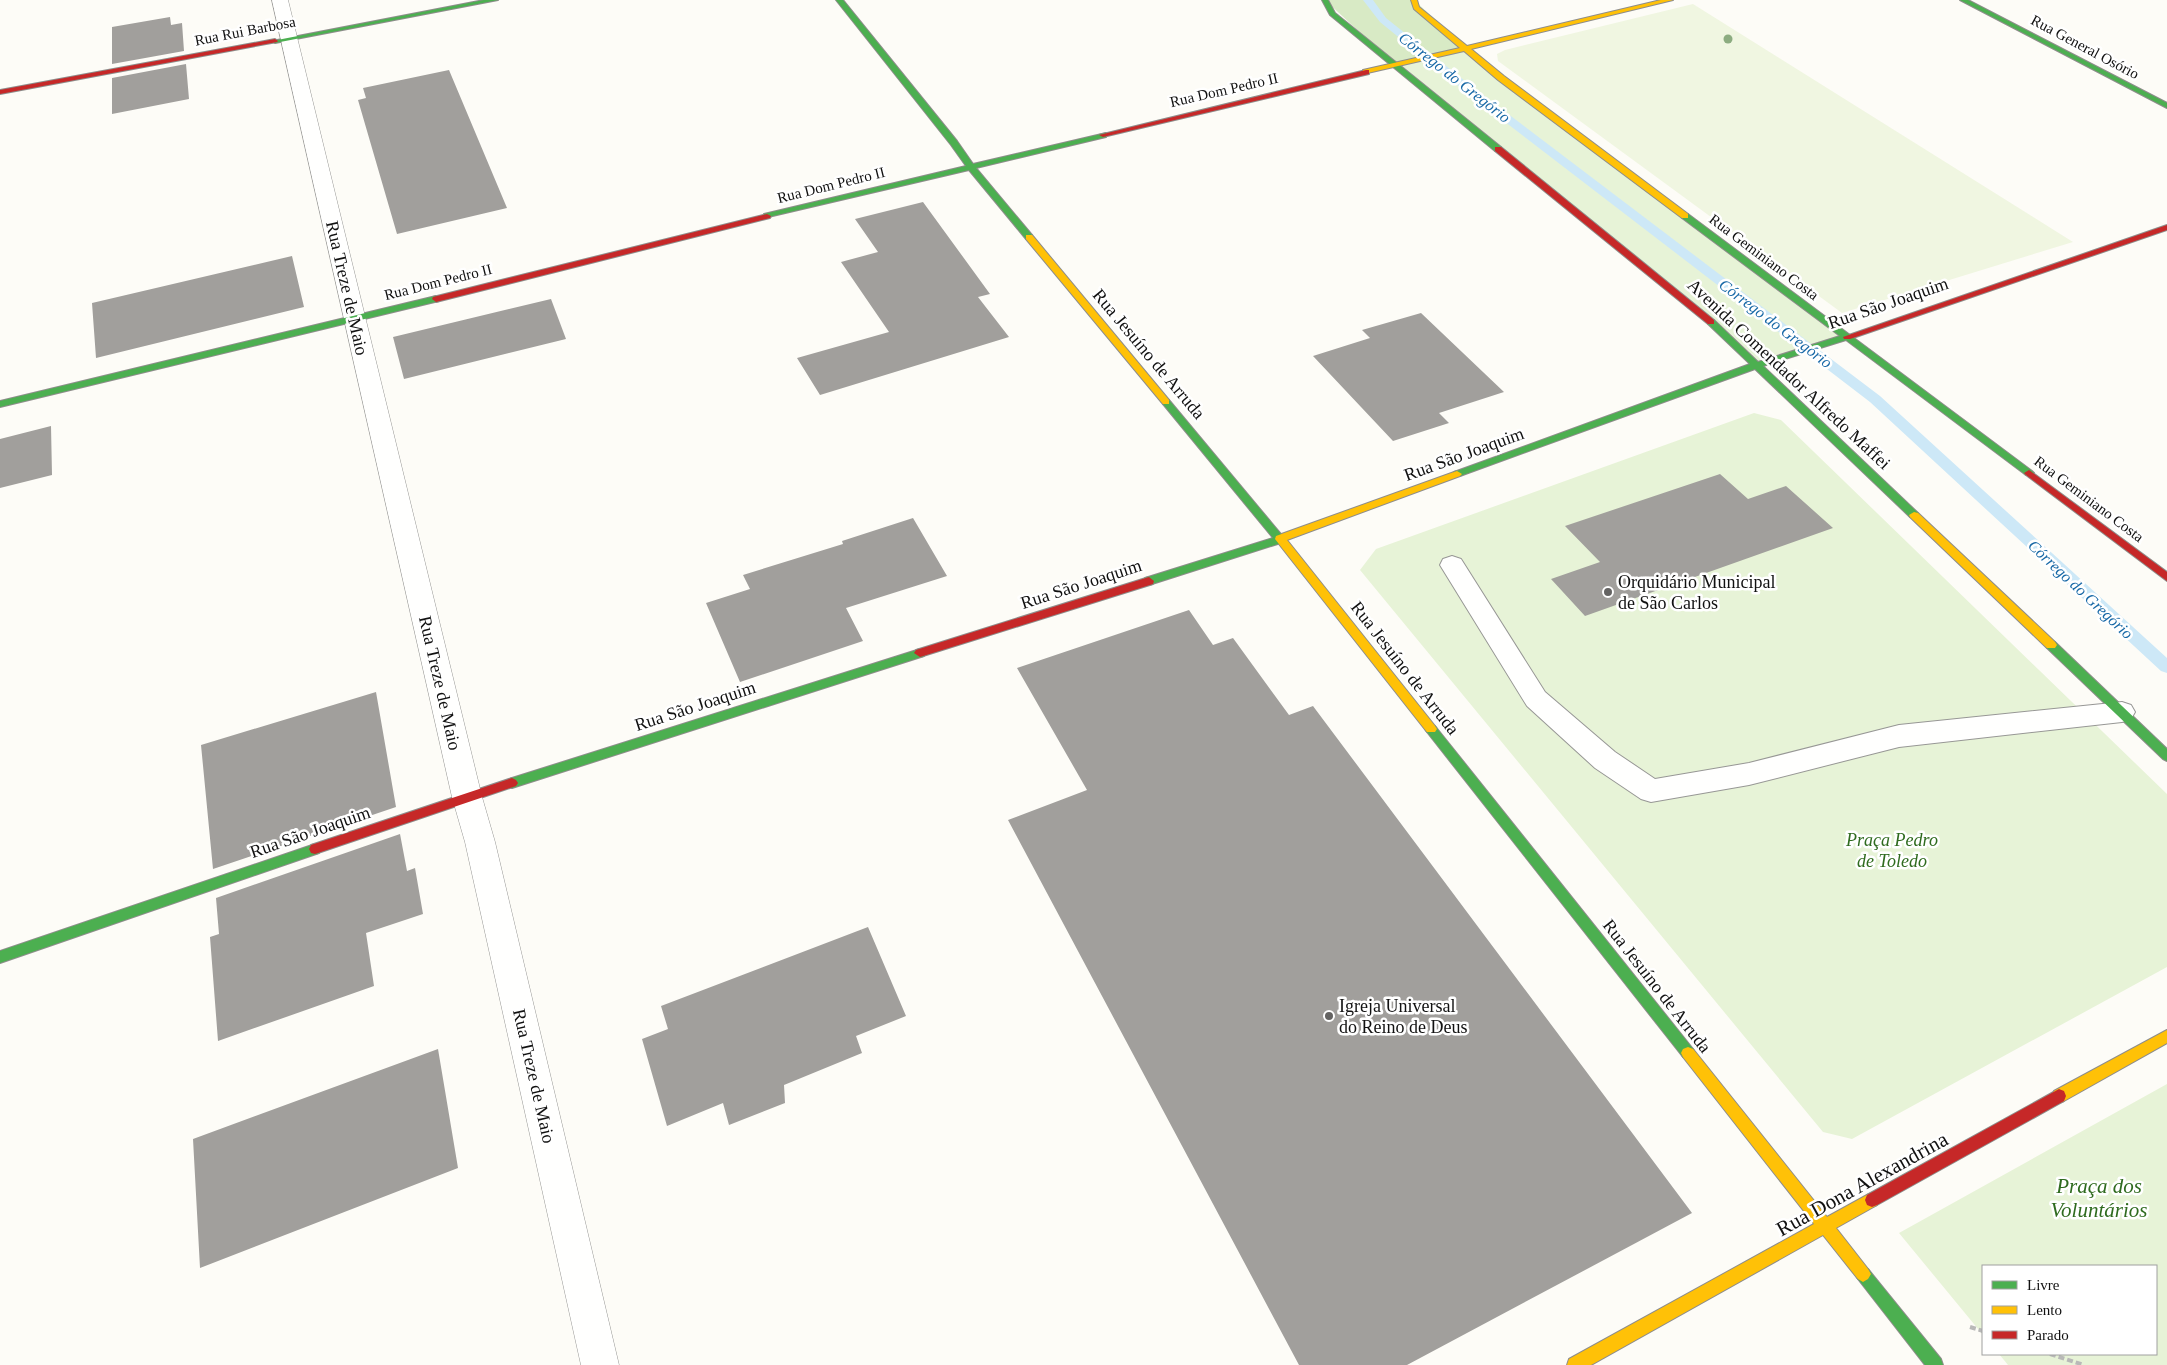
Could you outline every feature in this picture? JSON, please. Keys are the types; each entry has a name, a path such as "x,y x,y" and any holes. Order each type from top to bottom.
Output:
{"main road":[{"name":"Rua Rui Barbosa","path":"0,92 495,0"},
{"name":"Rua Jesuíno de Arruda","path":"839,0 954,143 970,166 1280,539 1935,1365"},
{"name":"Avenida Comendador Alfredo Maffei","path":"1324,0 1332,14 1717,327 2167,756"},
{"path":"1414,0 1416,8 1466,48"},
{"name":"Rua Dom Pedro II","path":"0,404 354,319 970,166 1670,0"},
{"name":"Rua General Osório","path":"1963,0 2167,106"},
{"name":"Rua Geminiano Costa","path":"1466,48 1501,78 2167,577"},
{"name":"Rua São Joaquim","path":"0,957 467,797 1280,539 1757,365 1847,337 2167,227"},
{"name":"Rua Dona Alexandrina","path":"1576,1365 2167,1036"}],"street":[{"name":"Rua Treze de Maio","path":"280,0 467,797 480,842 600,1365"}],"lane":[{"path":"1452,565 1536,700 1605,760 1651,792 1748,774 1899,736 2122,712"}],"path":[{"path":"2053,1355 2084,1365"}],"green space":[{"path":"1325,0 1414,0 1466,48 1396,66"},
{"path":"1693,4 2073,242 1842,313 1498,61 1497,54 1505,50"},
{"path":"1466,48 1847,337 1757,365 1396,66"},
{"name":"Praça Pedro de Toledo","path":"1754,413 1781,420 2167,794 2167,967 1852,1139 1823,1132 1360,570 1376,549"},
{"name":"Praça dos Voluntários","path":"2167,1084 2167,1365 2008,1365 2000,1355 2157,1355 2157,1265 1982,1265 1982,1334 1899,1233"}],"building":[{"path":"170,17 171,25 182,23 184,51 112,64 112,27"},
{"path":"186,64 189,99 112,114 112,78"},
{"path":"449,70 507,208 397,234 358,100 366,98 363,88"},
{"path":"923,202 990,294 978,297 1009,337 820,395 797,358 889,332 841,262 878,252 855,219"},
{"path":"292,256 304,307 96,358 92,303"},
{"path":"551,299 566,339 404,379 393,337"},
{"path":"1421,313 1504,392 1439,413 1449,423 1393,441 1313,356 1370,338 1362,330"},
{"path":"51,426 52,475 0,488 0,439"},
{"name":"Orquidário Municipal de São Carlos","path":"1720,474 1748,499 1786,486 1833,528 1585,616 1551,579 1600,562 1565,526"},
{"path":"913,518 947,576 846,608 863,641 740,682 706,603 750,589 743,575 843,544 842,541"},
{"name":"Igreja Universal do Reino de Deus","path":"1189,610 1213,645 1233,638 1289,715 1313,706 1692,1213 1407,1365 1299,1365 1008,820 1087,790 1017,668"},
{"path":"376,692 396,807 213,869 201,745"},
{"path":"400,834 407,871 415,868 423,914 366,933 374,986 218,1041 210,937 219,934 216,898"},
{"path":"868,927 906,1016 856,1036 862,1053 784,1085 785,1103 729,1125 723,1103 667,1126 642,1039 668,1029 661,1006"},
{"path":"438,1049 458,1168 200,1268 193,1139"}],"waterway":[{"name":"Córrego do Gregório","path":"1368,0 1383,20 1466,87 1875,399 2167,667"}],"traffic: fast":[{"path":"275,41 495,0"},
{"path":"839,0 954,143 970,166 1029,237"},
{"path":"1325,0 1332,14 1498,149"},
{"path":"1963,0 2167,106"},
{"path":"767,216 1103,135"},
{"path":"1685,216 2029,473"},
{"path":"0,404 436,299"},
{"path":"1711,322 1914,515"},
{"path":"1457,474 1757,365 1847,337"},
{"path":"1149,581 1280,539 1166,402"},
{"path":"2051,645 2167,756"},
{"path":"512,783 920,653"},
{"path":"1431,729 1688,1053"},
{"path":"0,957 315,849"},
{"path":"1863,1274 1935,1365"}],"traffic: slow":[{"path":"1414,0 1416,8 1501,78 1685,216"},
{"path":"1366,72 1670,0"},
{"path":"1029,237 1166,402"},
{"path":"1431,729 1280,539 1457,474"},
{"path":"1914,515 2051,645"},
{"path":"2059,1096 2167,1036"},
{"path":"1688,1053 1863,1274"},
{"path":"1575,1365 1872,1200"}],"traffic: jam":[{"path":"0,92 275,41"},
{"path":"1103,135 1366,72"},
{"path":"1498,149 1711,322"},
{"path":"436,299 767,216"},
{"path":"1847,337 2167,227"},
{"path":"2029,473 2167,577"},
{"path":"920,653 1149,581"},
{"path":"315,849 512,783"},
{"path":"1872,1200 2059,1096"}],"place":[{"name":"Orquidário Municipal de São Carlos","path":"1608,592"},
{"name":"Igreja Universal do Reino de Deus","path":"1329,1016"}]}
